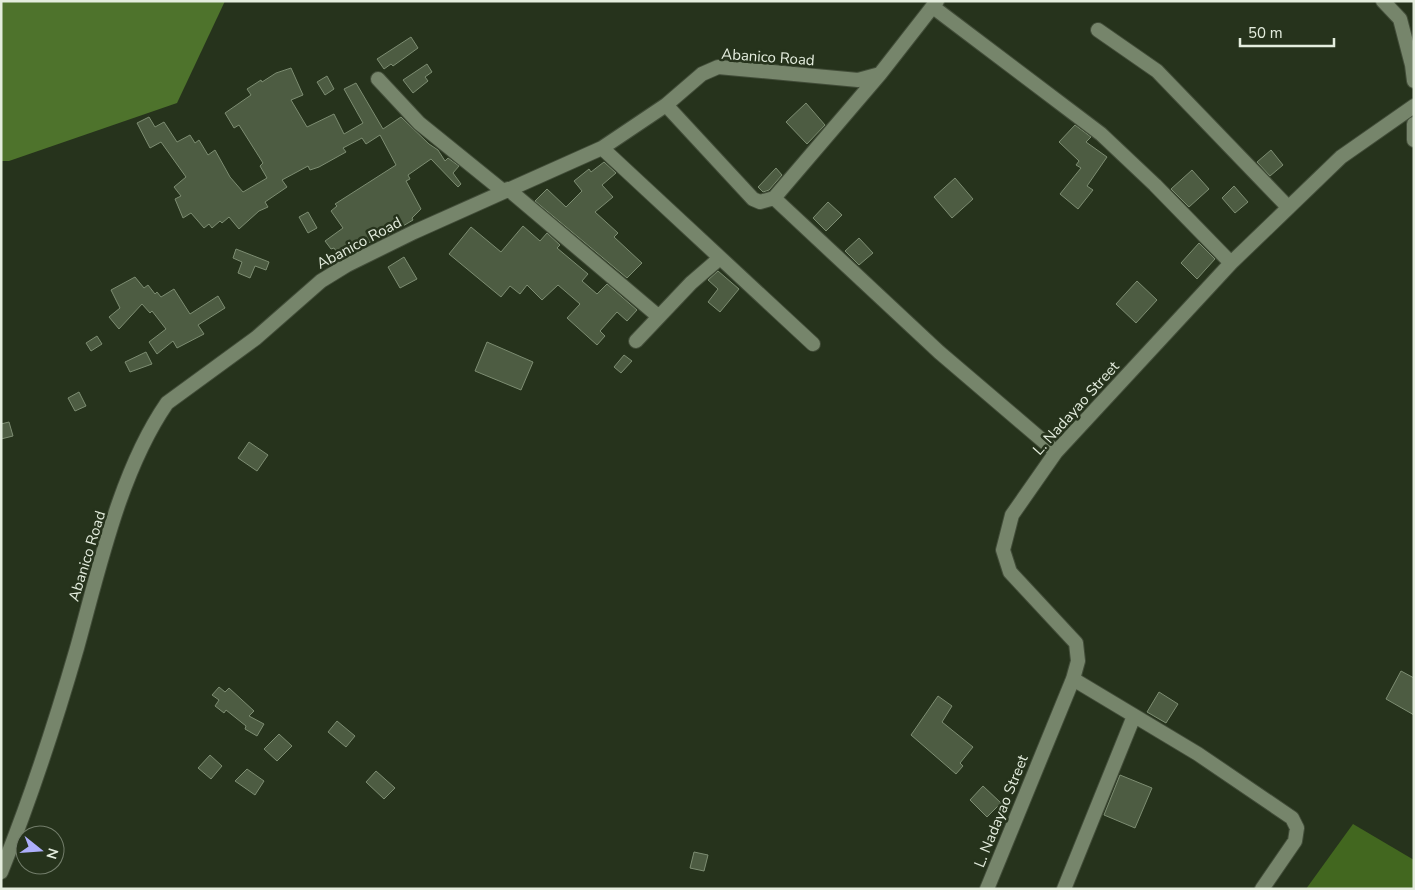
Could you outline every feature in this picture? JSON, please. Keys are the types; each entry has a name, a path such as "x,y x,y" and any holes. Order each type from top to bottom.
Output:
{"street":[{"path":"1383,1 1400,19 1412,65 1414,81"},
{"path":"666,105 753,199 760,202 774,198 880,74 935,4 1101,134 1155,184 1231,263"},
{"path":"1098,30 1157,71 1288,207"},
{"name":"Abanico Road","path":"1,872 35,787 105,548 131,473 153,424 167,403 256,338 321,281 347,265 505,190 602,148 666,105 702,74 718,67 858,80 880,74"},
{"path":"378,79 419,123 505,190 658,316"},
{"name":"L. Nadayao Street","path":"987,889 1073,679 1078,661 1076,643 1010,572 1003,550 1012,515 1056,452 1231,263 1341,156 1414,106"},
{"path":"1414,124 1414,140"},
{"path":"602,148 812,344"},
{"path":"774,198 939,352 1056,452"},
{"path":"636,341 691,282 720,258"},
{"path":"1073,679 1198,754 1292,818 1297,828 1295,841 1262,889"},
{"path":"1064,889 1134,716"}],"shaded area":[{"path":"1,1 225,1 177,103 9,161 1,161"},
{"path":"1353,824 1414,860 1414,889 1306,889"}],"building":[{"path":"411,37 418,48 393,66 391,64 384,69 377,59"},
{"path":"427,64 432,72 425,77 428,81 413,93 403,80"},
{"path":"291,68 303,95 291,100 307,127 334,114 344,134 363,123 344,89 356,83 383,129 401,117 429,144 438,150 445,161 448,158 459,166 453,173 461,184 458,187 431,159 408,175 410,179 406,181 421,209 412,218 413,220 341,258 334,248 331,249 325,241 343,228 331,211 337,206 335,204 396,165 380,135 366,144 362,138 343,148 346,152 319,167 310,170 308,166 282,180 287,187 265,202 268,207 259,211 239,229 229,217 222,223 220,221 212,228 209,224 204,228 191,213 183,218 175,199 181,196 174,187 186,177 161,142 150,148 137,123 149,117 155,127 164,122 177,142 190,135 195,143 199,140 208,155 215,150 230,177 243,192 267,178 260,166 263,163 239,125 234,128 225,113 251,95 247,89 261,80 262,82 276,73"},
{"path":"327,76 334,89 325,95 317,82"},
{"path":"806,103 825,125 807,144 786,122"},
{"path":"1075,125 1091,137 1086,142 1107,157 1087,186 1093,190 1078,209 1060,194 1081,168 1076,165 1079,161 1059,142"},
{"path":"1271,150 1283,165 1270,176 1257,162"},
{"path":"604,162 616,173 602,185 613,197 595,212 618,233 614,237 642,263 627,278 535,201 547,189 566,207 582,191 574,181 589,169 591,172"},
{"path":"776,168 782,175 769,190 763,192 758,187"},
{"path":"1192,170 1209,189 1189,207 1171,189"},
{"path":"955,178 973,199 952,218 934,197"},
{"path":"1234,186 1248,202 1235,213 1222,198"},
{"path":"828,202 842,215 826,231 813,218"},
{"path":"308,212 317,228 308,233 299,217"},
{"path":"523,226 540,241 547,233 560,245 557,248 588,274 582,281 597,294 607,284 637,310 627,321 617,312 600,331 605,336 597,345 567,318 580,304 558,285 542,300 527,285 520,294 510,286 501,297 449,254 471,227 501,252"},
{"path":"859,238 873,253 859,265 845,251"},
{"path":"1199,243 1215,259 1197,279 1181,263"},
{"path":"236,249 269,262 266,270 255,266 250,278 238,273 242,262 233,258"},
{"path":"404,257 417,279 400,288 388,267"},
{"path":"718,271 739,289 720,312 708,302 718,289 708,280"},
{"path":"135,277 144,288 148,285 155,294 157,292 161,297 174,289 190,314 218,296 225,308 198,325 204,334 177,348 173,341 157,354 149,342 166,329 152,311 150,313 142,304 119,329 109,317 120,308 111,290"},
{"path":"1137,281 1157,300 1136,323 1116,304"},
{"path":"97,336 102,344 91,351 86,343"},
{"path":"487,342 533,362 521,390 475,371"},
{"path":"146,352 152,364 130,372 125,362"},
{"path":"624,355 632,361 621,373 614,367"},
{"path":"79,392 86,406 75,411 68,398"},
{"path":"9,422 13,436 1,439 1,424"},
{"path":"249,442 268,455 257,471 238,458"},
{"path":"1401,671 1414,678 1414,715 1386,699"},
{"path":"219,687 225,692 229,688 254,711 249,716 264,724 257,736 245,729 246,726 226,710 224,713 215,706 219,700 212,695"},
{"path":"1159,692 1178,704 1166,723 1147,712"},
{"path":"938,696 952,706 942,722 973,747 960,763 963,766 956,774 911,735"},
{"path":"337,721 355,736 346,747 328,732"},
{"path":"279,734 292,746 277,761 264,749"},
{"path":"210,755 222,766 211,779 198,768"},
{"path":"247,769 264,781 255,795 235,781"},
{"path":"376,771 395,788 384,799 366,782"},
{"path":"1120,775 1152,788 1135,828 1104,815"},
{"path":"983,786 1001,803 987,817 970,800"},
{"path":"694,852 708,855 704,871 690,868"}]}
